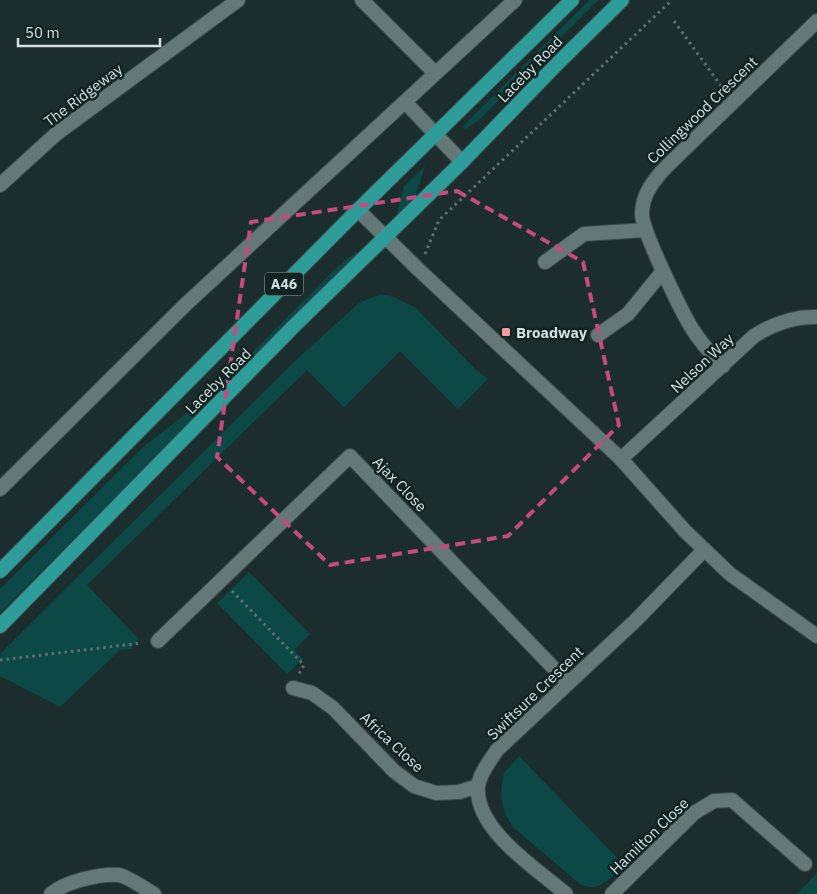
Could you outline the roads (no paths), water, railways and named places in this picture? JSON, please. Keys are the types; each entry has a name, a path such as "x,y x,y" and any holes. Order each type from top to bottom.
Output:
{"highway":[{"name":"Laceby Road","path":"0,571 435,133 572,0"},
{"name":"Laceby Road","path":"0,626 293,327 462,162 622,0"}],"street":[{"name":"The Ridgeway","path":"0,185 56,134 238,0"},
{"path":"362,0 435,73"},
{"path":"0,489 185,306 515,0"},
{"name":"Collingwood Crescent","path":"724,366 708,351 691,327 664,271 645,230 642,216 644,200 652,182 666,167 817,21"},
{"path":"405,102 462,162"},
{"path":"358,210 418,270 621,459 704,550 730,574 817,636"},
{"path":"545,262 584,234 645,230"},
{"path":"598,335 628,314 664,271"},
{"name":"Nelson Way","path":"621,459 724,366 754,336 770,326 788,320 817,316"},
{"name":"Ajax Close","path":"158,641 350,456 568,683"},
{"name":"Swiftsure Crescent","path":"478,786 485,768 497,750 635,621 704,550"},
{"name":"Africa Close","path":"293,688 312,693 333,708 394,771 414,786 436,793 459,792 478,786"},
{"path":"478,786 480,805 490,826 504,842 566,894"},
{"name":"Hamilton Close","path":"612,894 694,814 714,801 732,800 805,864"},
{"path":"51,894 77,881 97,875 121,876 154,894"}],"place":[{"name":"Broadway","path":"506,332"}]}
